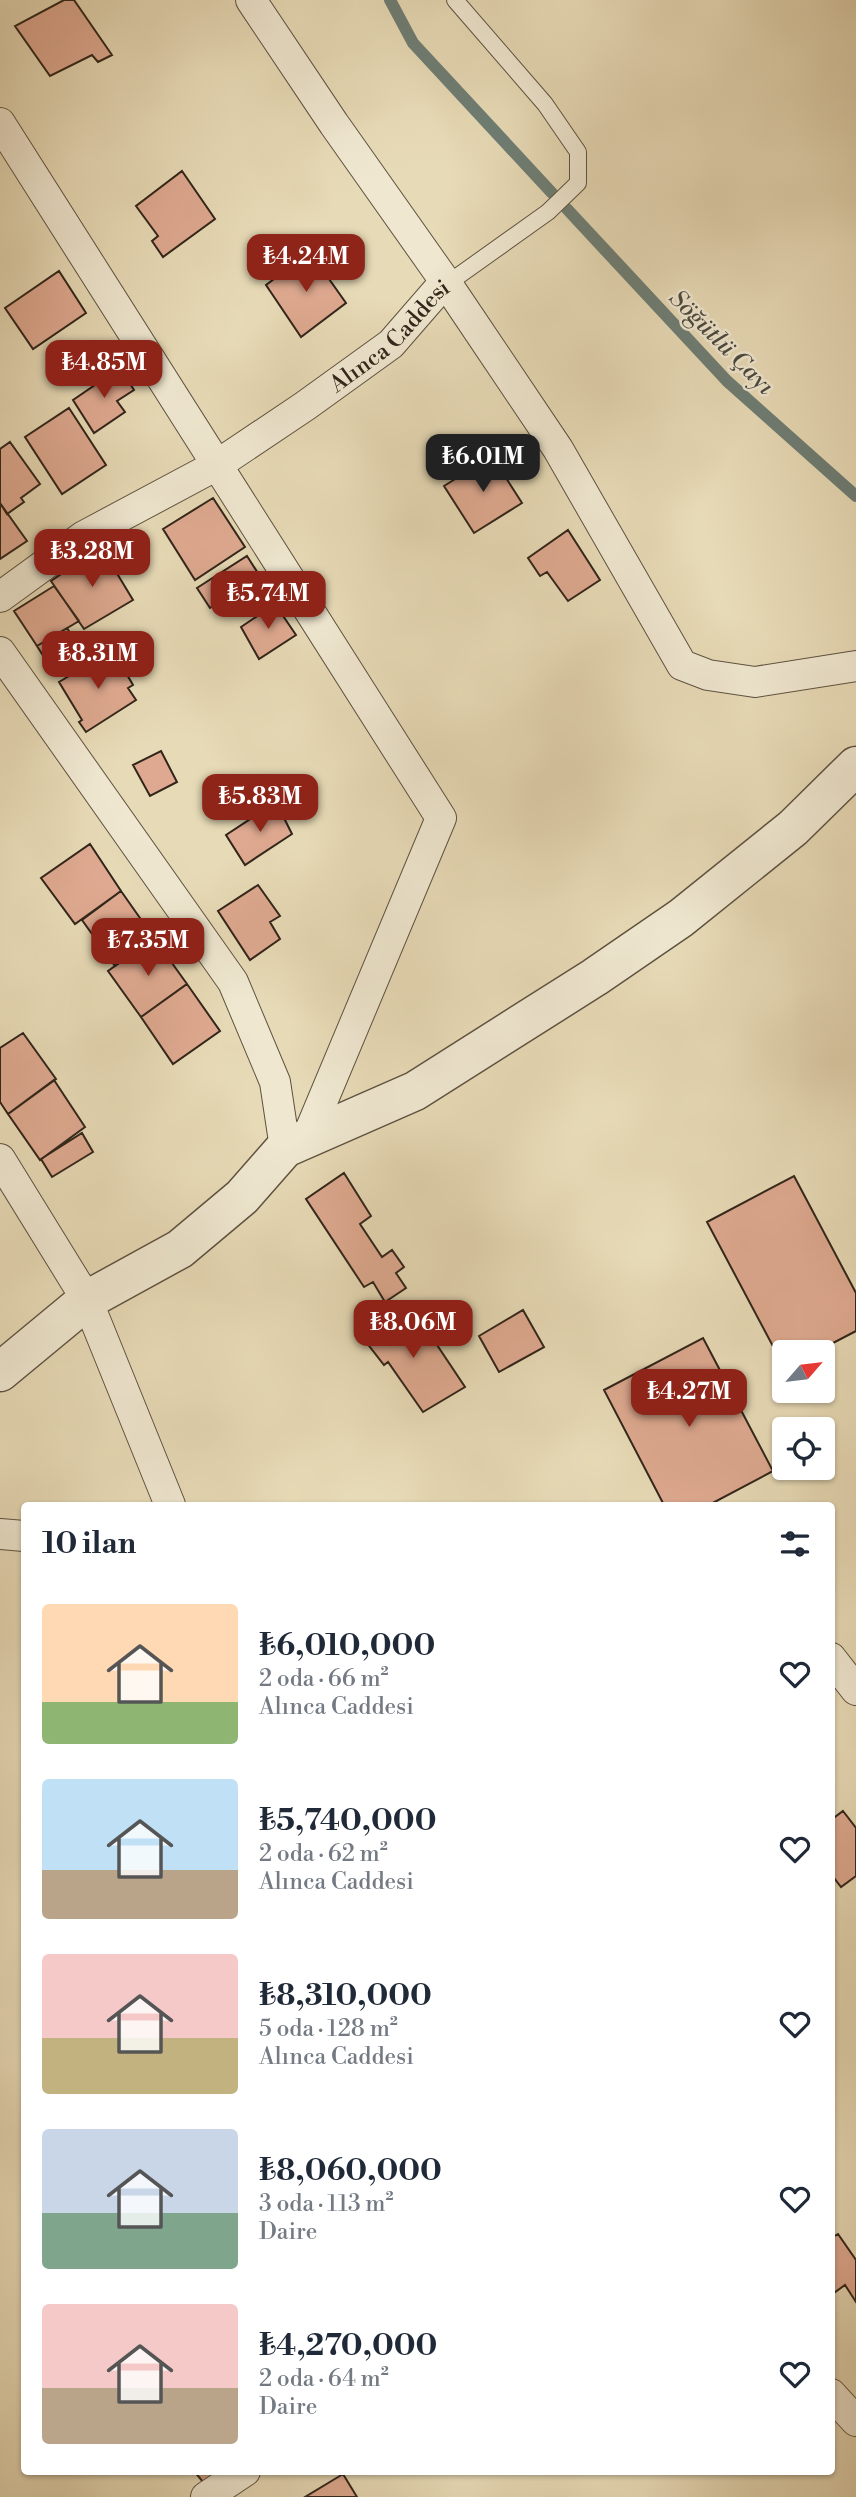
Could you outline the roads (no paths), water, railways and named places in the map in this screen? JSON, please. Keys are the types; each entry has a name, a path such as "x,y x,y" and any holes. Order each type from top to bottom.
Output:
{"street":[{"path":"251,0 558,449 682,665 708,675 755,682 856,666"},
{"path":"0,123 441,818 309,1133 285,1148 242,1197 180,1249 88,1300 0,1372"},
{"name":"Alınca Caddesi","path":"0,597 84,536 217,465 391,344 437,291 447,284"},
{"path":"0,652 233,982 275,1082 285,1148"},
{"path":"285,1148 415,1091 595,977 681,918 793,828 856,766"},
{"path":"0,1159 88,1300 169,1502"},
{"path":"0,1534 21,1536"},
{"path":"835,1663 856,1690"},
{"path":"835,2398 856,2421"},
{"path":"206,2497 239,2475"}],"lane":[{"name":"Alınca Caddesi","path":"447,284 548,212 578,183 578,152 545,104 455,0"}],"waterway":[{"name":"Söğütlü Çayı","path":"390,0 413,43 552,193"},
{"name":"Söğütlü Çayı","path":"567,209 727,381 856,496"}]}
